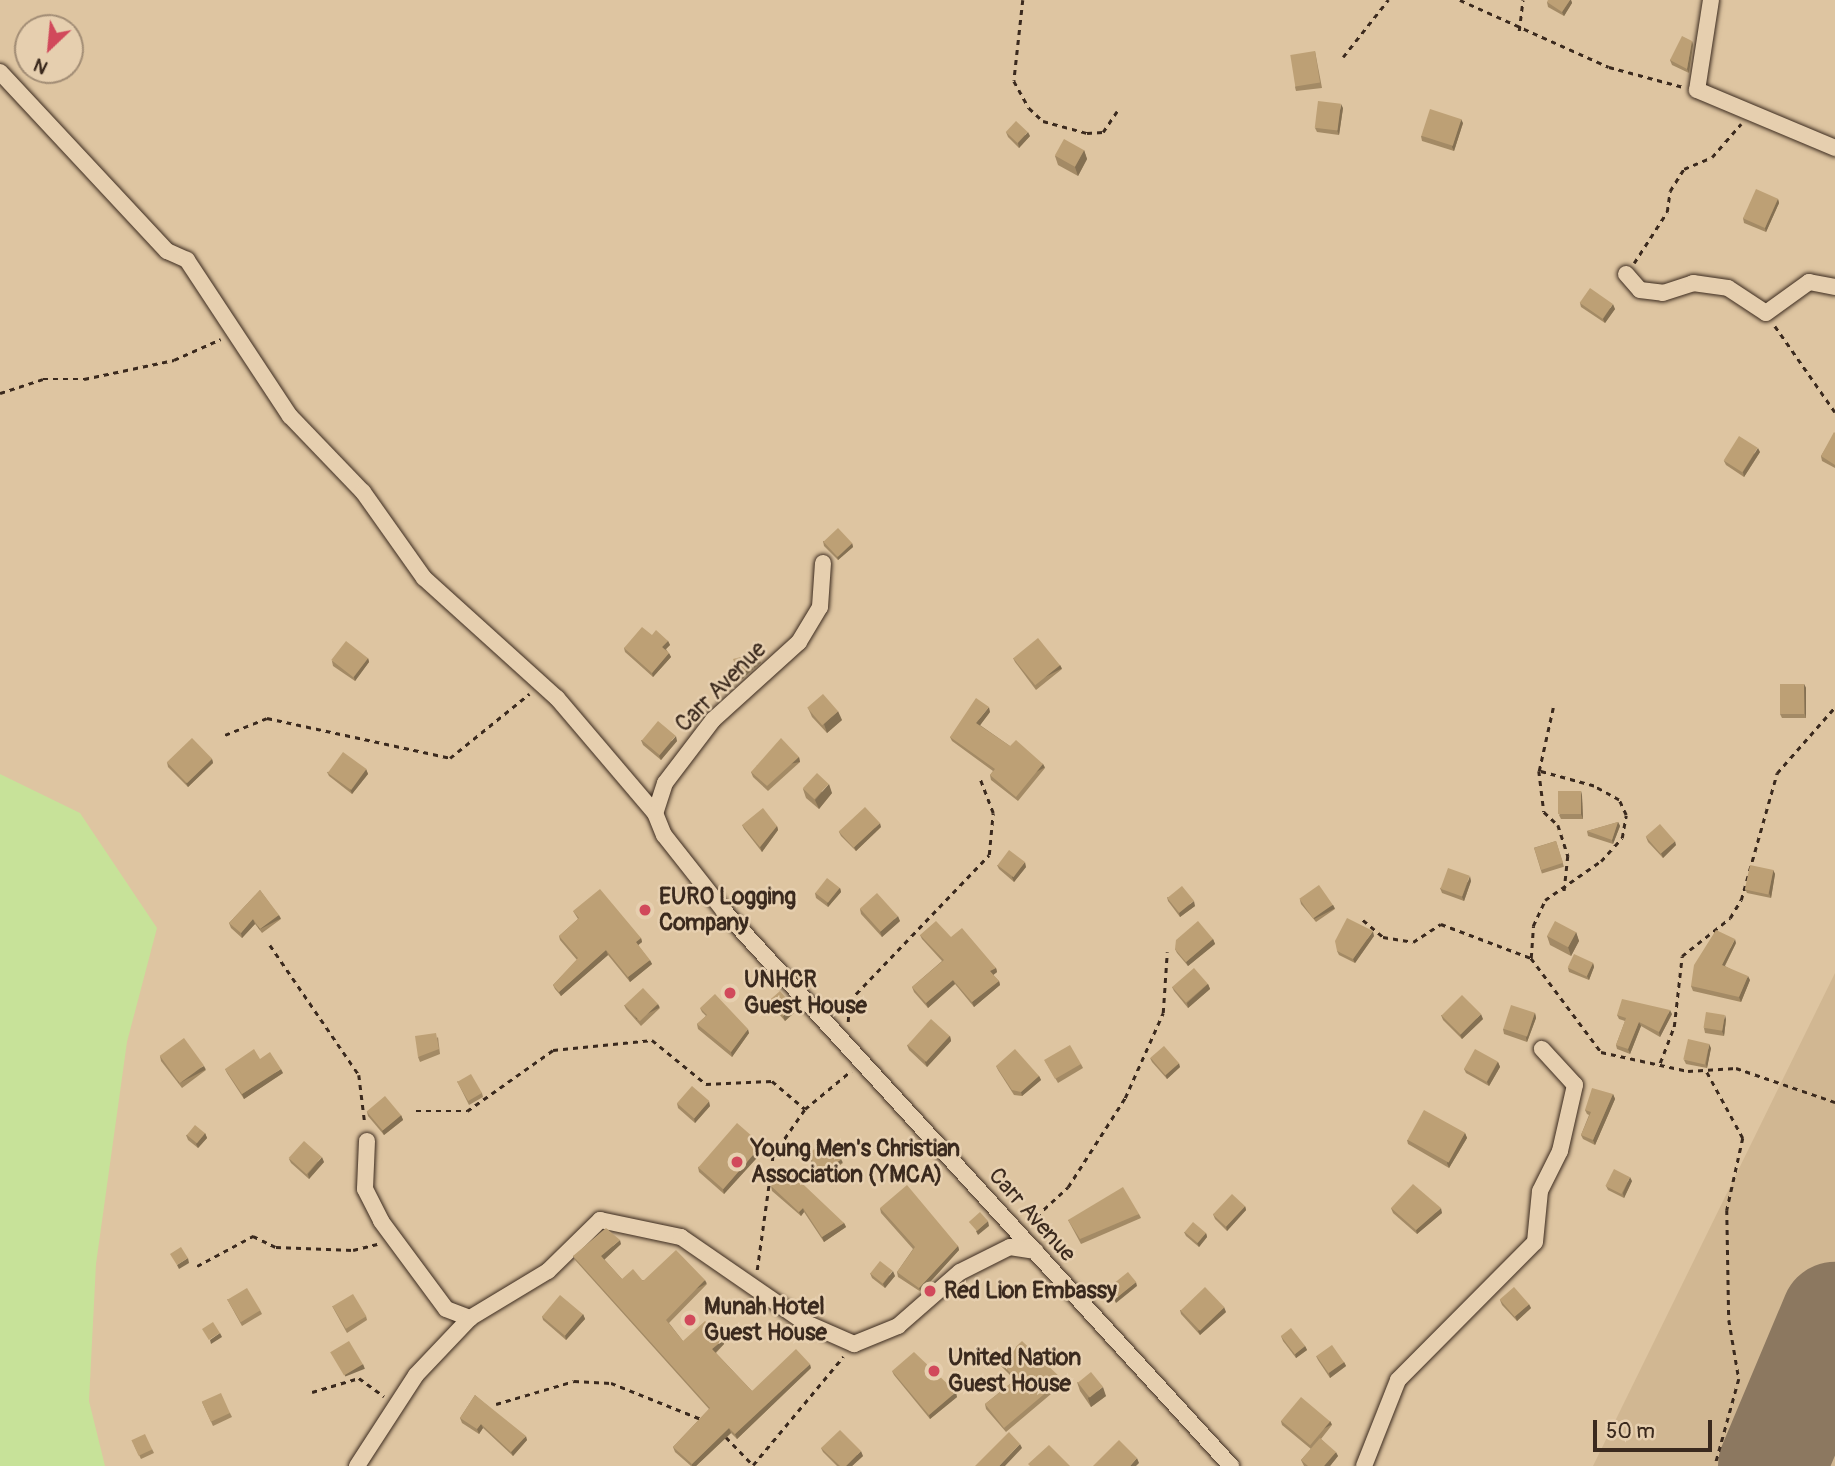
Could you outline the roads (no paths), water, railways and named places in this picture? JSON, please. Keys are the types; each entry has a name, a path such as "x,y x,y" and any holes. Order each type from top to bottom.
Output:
{"street":[{"path":"1711,0 1697,90 1835,148"},
{"path":"0,72 167,251 187,260 290,416 363,492 424,578 539,685 655,813"},
{"path":"1626,274 1640,290 1662,293 1693,283 1728,288 1766,313 1810,282 1835,287"},
{"name":"Carr Avenue","path":"823,563 820,607 799,642 767,678 713,720 665,783 655,813 682,864 846,1047 1019,1232 1231,1466"},
{"path":"1364,1466 1398,1380 1493,1292 1535,1242 1540,1191 1560,1151 1576,1085 1542,1049"},
{"path":"367,1142 365,1189 394,1240 446,1309 470,1318"},
{"path":"357,1466 398,1399 470,1318 548,1271 600,1220 681,1237 755,1291 854,1344 898,1326 960,1272 1010,1247 1035,1251"}],"place":[{"name":"EURO Logging Company","path":"645,910"},
{"name":"UNHCR Guest House","path":"730,993"},
{"name":"Young Men's Christian Association (YMCA)","path":"737,1162"},
{"name":"Red Lion Embassy","path":"930,1291"},
{"name":"Munah Hotel Guest House","path":"690,1320"},
{"name":"United Nation Guest House","path":"934,1371"}]}
